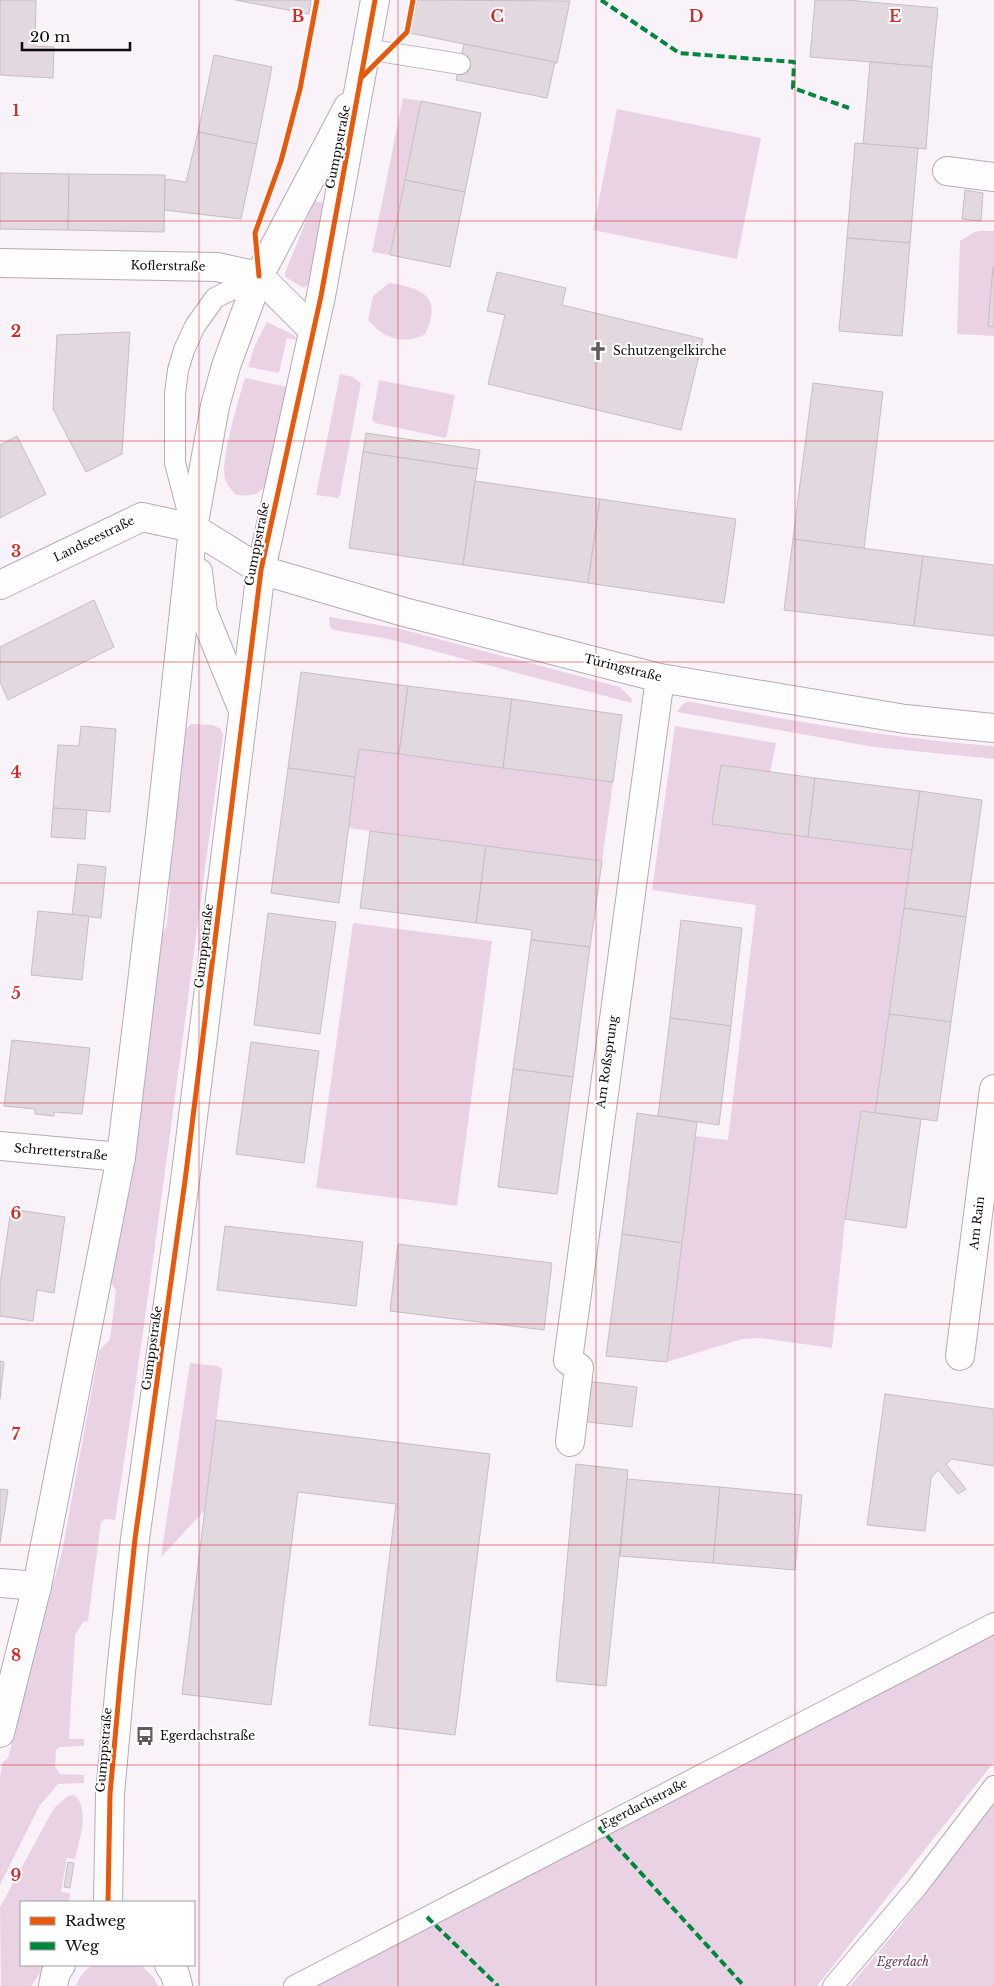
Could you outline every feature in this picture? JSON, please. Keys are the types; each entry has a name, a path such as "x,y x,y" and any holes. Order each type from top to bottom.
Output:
{"street":[{"name":"Gumppstraße","path":"108,1901 110,1794 135,1539 185,1181 260,570 313,330 375,0"},
{"name":"Gumppstraße","path":"0,1732 37,1586 121,1158 161,824 192,528 219,390 226,366 260,276 360,82"},
{"path":"947,171 994,177"},
{"name":"Koflerstraße","path":"0,263 217,266 260,276"},
{"path":"260,276 313,330"},
{"name":"Landseestraße","path":"0,585 142,517 192,528"},
{"name":"Gumppstraße","path":"192,528 260,570"},
{"name":"Gumppstraße","path":"192,528 203,612 243,711"},
{"name":"Türingstraße","path":"260,570 404,612 660,678 905,719 994,728"},
{"name":"Am Roßsprung","path":"570,1442 579,1368 568,1360 660,678"},
{"name":"Am Rain","path":"960,1356 994,1089"},
{"name":"Schretterstraße","path":"0,1146 121,1158"},
{"path":"0,1583 37,1586"},
{"path":"52,1986 56,1972 60,1966"},
{"path":"170,1966 175,1974 178,1986"}],"lane":[{"path":"366,49 460,64"},
{"path":"192,528 175,463 175,394 178,370 184,350 195,326 214,298 260,276"},
{"name":"Egerdachstraße","path":"294,1986 994,1623"},
{"path":"833,1986 917,1887 994,1786"}],"green space":[{"path":"403,98 421,101 390,255 372,252"},
{"path":"617,109 761,138 737,259 593,230"},
{"path":"314,201 326,203 310,283 304,288 285,277 285,273"},
{"path":"980,231 994,231 994,267 988,326 994,327 994,336 957,334 960,241"},
{"path":"389,283 411,288 426,296 432,311 425,334 417,338 402,340 387,336 368,320 373,296"},
{"path":"267,322 294,335 297,340 287,338 279,373 248,367 255,345"},
{"path":"340,374 353,377 361,383 338,498 316,495"},
{"path":"245,378 287,387 268,482 258,493 236,495 225,479 224,470 231,429"},
{"path":"379,380 455,395 446,438 375,423 372,420"},
{"path":"329,617 397,628 620,687 631,698 632,703 388,639 334,630 330,627"},
{"path":"686,702 879,734 992,746 994,747 994,759 874,747 677,712"},
{"path":"191,724 212,725 220,728 223,735 158,1226 115,1520 105,1519 101,1522 88,1621 83,1622 75,1635 69,1739 84,1739 84,1746 60,1747 56,1750 55,1766 60,1774 84,1775 84,1783 58,1784 40,1805 0,1885 0,1776 3,1762 8,1758 17,1724 16,1715 62,1552 99,1351 110,1339 116,1291 110,1281 157,945 167,925 170,886 166,875 184,731"},
{"path":"675,726 776,743 770,772 721,766 713,824 912,850 875,1113 861,1111 845,1219 832,1348 760,1338 742,1339 667,1362 695,1136 728,1140 756,905 652,890"},
{"path":"359,749 613,782 602,861 348,828"},
{"path":"353,923 492,941 457,1206 316,1188"},
{"path":"190,1363 217,1366 222,1369 205,1510 161,1557"},
{"path":"994,1631 994,1762 817,1986 313,1986"},
{"path":"74,1795 79,1801 83,1816 75,1859 67,1858 61,1892 70,1893 69,1901 20,1901 20,1966 45,1966 31,1986 1,1986 0,1907 54,1808 68,1796"},
{"name":"Egerdach","path":"994,1801 994,1986 850,1986 901,1925"},
{"path":"92,1966 142,1966 154,1978 158,1986 76,1986 87,1969"}],"building":[{"path":"0,0 36,0 35,46 54,47 53,78 0,75"},
{"path":"235,0 311,0 309,14"},
{"path":"417,0 570,1 557,63 410,33"},
{"path":"815,0 847,0 938,8 932,67 810,57"},
{"path":"464,44 555,62 547,98 456,80"},
{"path":"214,55 272,67 257,144 198,132"},
{"path":"870,62 932,67 926,149 863,144"},
{"path":"421,101 481,113 465,192 405,180"},
{"path":"198,132 257,144 241,219 164,210 165,179 186,182"},
{"path":"855,143 918,148 910,243 847,238"},
{"path":"0,173 69,174 68,230 0,229"},
{"path":"69,174 165,175 164,232 68,230"},
{"path":"405,180 465,192 450,267 390,255"},
{"path":"965,190 983,193 981,221 962,219"},
{"path":"847,238 910,243 902,336 839,331"},
{"path":"994,267 994,327 988,326"},
{"name":"Schutzengelkirche","path":"497,272 566,288 562,305 703,339 681,430 488,384 505,315 487,311"},
{"path":"130,332 122,454 86,472 53,409 57,335"},
{"path":"813,383 883,392 864,549 793,539"},
{"path":"366,433 480,450 477,469 363,452"},
{"path":"17,436 46,494 0,518 0,445"},
{"path":"363,452 477,469 463,565 349,548"},
{"path":"475,481 600,499 588,583 463,565"},
{"path":"600,499 736,519 724,603 588,583"},
{"path":"793,539 923,556 914,626 784,610"},
{"path":"923,556 994,565 994,636 914,626"},
{"path":"94,600 114,647 8,700 0,682 0,647"},
{"path":"301,672 408,686 399,754 359,749 355,777 288,768"},
{"path":"408,686 512,699 503,768 399,754"},
{"path":"512,699 622,715 613,782 503,768"},
{"path":"81,726 116,729 110,812 53,808 58,745 79,746"},
{"path":"721,765 815,778 808,837 712,824"},
{"path":"288,768 355,777 339,903 271,893"},
{"path":"815,778 920,791 912,850 808,837"},
{"path":"920,791 982,800 966,917 904,908"},
{"path":"53,808 87,810 85,839 51,837"},
{"path":"370,831 486,846 476,923 360,908"},
{"path":"486,846 602,861 590,947 531,940 532,930 476,923"},
{"path":"78,864 106,867 101,918 72,915"},
{"path":"904,908 966,917 951,1022 889,1014"},
{"path":"38,911 89,916 82,980 31,975"},
{"path":"268,913 336,922 320,1034 254,1025"},
{"path":"681,920 742,928 731,1026 670,1018"},
{"path":"531,940 590,947 573,1077 513,1069"},
{"path":"889,1014 951,1022 937,1121 875,1113"},
{"path":"670,1018 731,1026 719,1125 658,1116"},
{"path":"12,1040 90,1048 82,1114 54,1112 54,1116 35,1114 35,1109 4,1106"},
{"path":"251,1042 319,1051 304,1163 236,1154"},
{"path":"513,1069 573,1077 557,1194 498,1187"},
{"path":"861,1111 921,1119 906,1228 845,1219"},
{"path":"637,1113 697,1122 682,1243 622,1234"},
{"path":"11,1209 65,1217 54,1293 37,1290 33,1321 0,1316 0,1284"},
{"path":"225,1226 363,1242 356,1306 217,1290"},
{"path":"622,1234 682,1243 667,1362 606,1356"},
{"path":"398,1244 552,1263 544,1330 390,1311"},
{"path":"0,1361 4,1362 0,1399"},
{"path":"585,1381 637,1387 632,1427 579,1421"},
{"path":"885,1394 994,1409 994,1466 952,1459 946,1464 966,1489 958,1494 938,1470 931,1478 925,1531 867,1525"},
{"path":"216,1420 490,1454 455,1735 369,1725 396,1504 298,1492 271,1705 182,1694"},
{"path":"576,1464 628,1470 606,1686 556,1681"},
{"path":"627,1479 720,1487 713,1563 620,1556"},
{"path":"720,1487 802,1495 795,1570 713,1563"},
{"path":"0,1489 8,1490 0,1543"},
{"path":"68,1862 74,1863 70,1888 64,1887"}],"marked path":[{"path":"601,0 679,53 794,62 793,88 849,108"},
{"path":"599,1827 744,1986"},
{"path":"427,1917 498,1986"}],"cycle path":[{"path":"259,276 255,233 281,161 300,89 317,0"},
{"path":"108,1901 110,1794 135,1539 185,1181 261,570 321,296 375,0"},
{"path":"361,78 407,32 413,0"}],"place":[{"name":"Schutzengelkirche","path":"598,351"},
{"name":"Egerdachstraße","path":"145,1736"}]}
